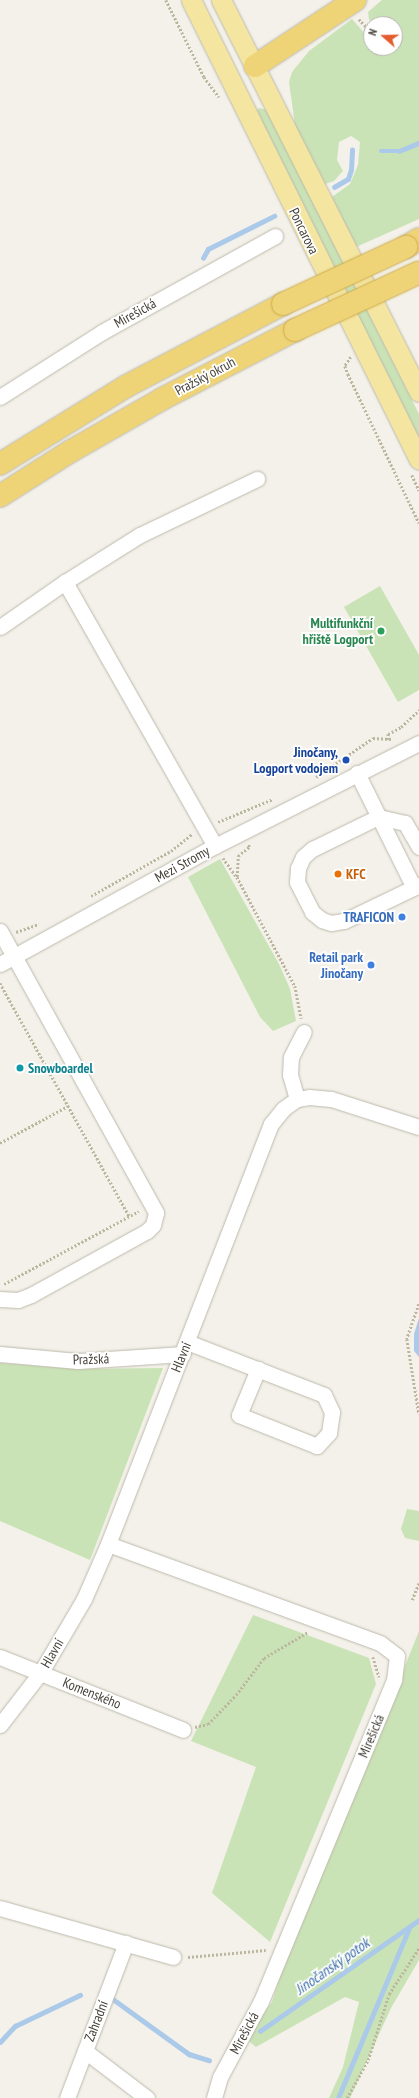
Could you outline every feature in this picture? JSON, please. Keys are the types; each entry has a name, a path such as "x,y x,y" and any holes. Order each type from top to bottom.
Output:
{"highway":[{"path":"255,66 351,1"},
{"name":"Pražský okruh","path":"0,464 56,428 163,366 283,304 415,242"},
{"name":"Pražský okruh","path":"0,496 71,451 198,379 295,330 418,272"}],"main road":[{"name":"Poncarova","path":"191,0 419,460"},
{"path":"221,0 419,392"},
{"path":"231,82 255,66"}],"street":[{"name":"Mirešická","path":"0,397 102,332 275,236"},
{"path":"56,428 71,451"},
{"path":"0,627 65,582 140,535 257,479"},
{"path":"65,582 215,846"},
{"name":"Mezi Stromy","path":"7,961 215,846 419,743"},
{"path":"361,771 378,817 416,886 344,921 331,922 322,920 312,912 297,882 298,868 304,857 312,849 378,817 405,823 419,847"},
{"path":"0,931 7,961 152,1204 156,1218 153,1226 147,1231 24,1299 0,1299"},
{"path":"304,1032 291,1056 290,1075 297,1099 331,1099 419,1127"},
{"name":"Hlavní","path":"0,1725 41,1672 84,1599 108,1544 271,1124 283,1109 297,1099"},
{"path":"185,1348 258,1369 324,1395 332,1412 329,1433 317,1446 239,1415 258,1369"},
{"name":"Pražská","path":"0,1354 78,1361 185,1348"},
{"name":"Mirešická","path":"108,1544 320,1628 380,1643 397,1656 395,1674 261,2001 220,2077 214,2098"},
{"name":"Komenského","path":"0,1657 41,1672 183,1730"},
{"path":"0,1908 173,1957"},
{"name":"Zahradní","path":"67,2098 126,1944"},
{"path":"85,2051 147,2098"}],"path":[{"path":"166,0 204,77 222,101"},
{"path":"353,355 346,361 348,374 419,523"},
{"path":"311,781 374,738 387,740 388,734 401,727 419,710"},
{"path":"232,815 274,798"},
{"path":"85,898 171,850 187,837"},
{"path":"215,846 237,877 295,986 304,1032"},
{"path":"237,877 235,866 238,856 249,847"},
{"path":"20,929 46,920"},
{"path":"0,983 129,1216"},
{"path":"0,1143 68,1106"},
{"path":"0,1286 152,1204"},
{"path":"419,1304 407,1339 419,1414"},
{"path":"412,1600 419,1583"},
{"path":"302,1628 309,1631 320,1628"},
{"path":"183,1730 208,1724 236,1695 264,1658 309,1631 320,1628"},
{"path":"366,1653 373,1655 380,1684"},
{"path":"347,2098 368,2060 389,1994 419,1948"},
{"path":"173,1957 282,1949"}],"green space":[{"path":"382,0 419,0 419,219 356,247 332,197 350,184 358,165 360,142 351,136 339,142 337,160 343,171 334,181 325,184 295,125 289,82 292,72 309,51 352,19 363,31 363,56 403,56 403,16 369,16 368,12"},
{"path":"259,108 267,110 419,414 419,440 256,111"},
{"name":"Multifunkční hřiště Logport","path":"380,586 419,655 419,690 398,702 344,607"},
{"path":"220,859 279,964 290,989 296,1021 273,1031 260,1017 188,877"},
{"path":"0,1363 77,1369 163,1368 90,1560 0,1521"},
{"path":"407,1509 419,1511 419,1541 405,1538 401,1529"},
{"path":"253,1615 369,1658 376,1684 270,1942 212,1893 256,1767 191,1741"},
{"path":"419,1631 419,1960 391,2008 350,2098 329,2098 343,2067 359,2002 345,1997 256,2047 246,2039 272,2002 296,1926 336,1838"}],"water":[{"path":"419,1318 419,1357 414,1351 414,1334"}],"waterway":[{"path":"381,151 399,151 419,143"},
{"path":"334,187 348,179 351,170 352,150"},
{"path":"203,258 208,249 274,216"},
{"name":"Jinočanský potok","path":"260,2031 419,1920"},
{"path":"338,2098 409,1928"},
{"name":"Jinočanský potok","path":"0,2042 15,2026 80,1995"},
{"name":"Jinočanský potok","path":"113,1999 189,2054 209,2060"}],"place":[{"name":"Multifunkční hřiště Logport","path":"381,631"},
{"name":"Jinočany, Logport vodojem","path":"346,760"},
{"name":"KFC","path":"338,874"},
{"name":"TRAFICON","path":"402,917"},
{"name":"Retail park Jinočany","path":"371,965"},
{"name":"Snowboardel","path":"20,1068"}]}
